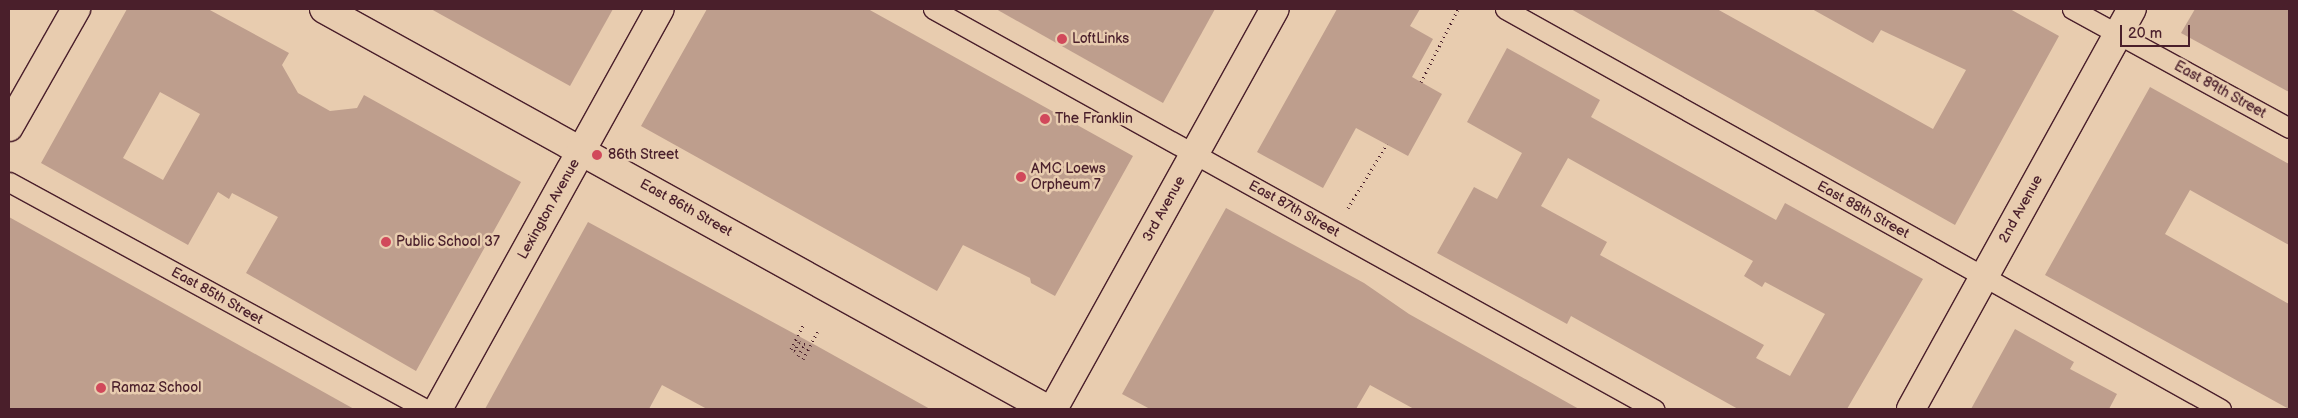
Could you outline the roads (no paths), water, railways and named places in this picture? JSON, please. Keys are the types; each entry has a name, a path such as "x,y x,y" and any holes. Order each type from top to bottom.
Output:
{"main road":[{"path":"9,127 76,9"},
{"name":"East 86th Street","path":"324,9 1047,409"},
{"name":"Lexington Avenue","path":"438,409 660,9"},
{"name":"3rd Avenue","path":"1053,409 1275,9"},
{"name":"2nd Avenue","path":"1911,409 2132,9"}],"street":[{"name":"East 87th Street","path":"933,9 1654,409"},
{"name":"East 88th Street","path":"1505,9 2221,409"},
{"name":"East 89th Street","path":"2072,9 2289,128"},
{"name":"East 85th Street","path":"9,182 424,409"}],"place":[{"name":"LoftLinks","path":"1062,39"},
{"name":"The Franklin","path":"1045,119"},
{"name":"86th Street","path":"597,155"},
{"name":"AMC Loews Orpheum 7","path":"1021,177"},
{"name":"Public School 37","path":"386,242"},
{"name":"Ramaz School","path":"101,388"}]}
